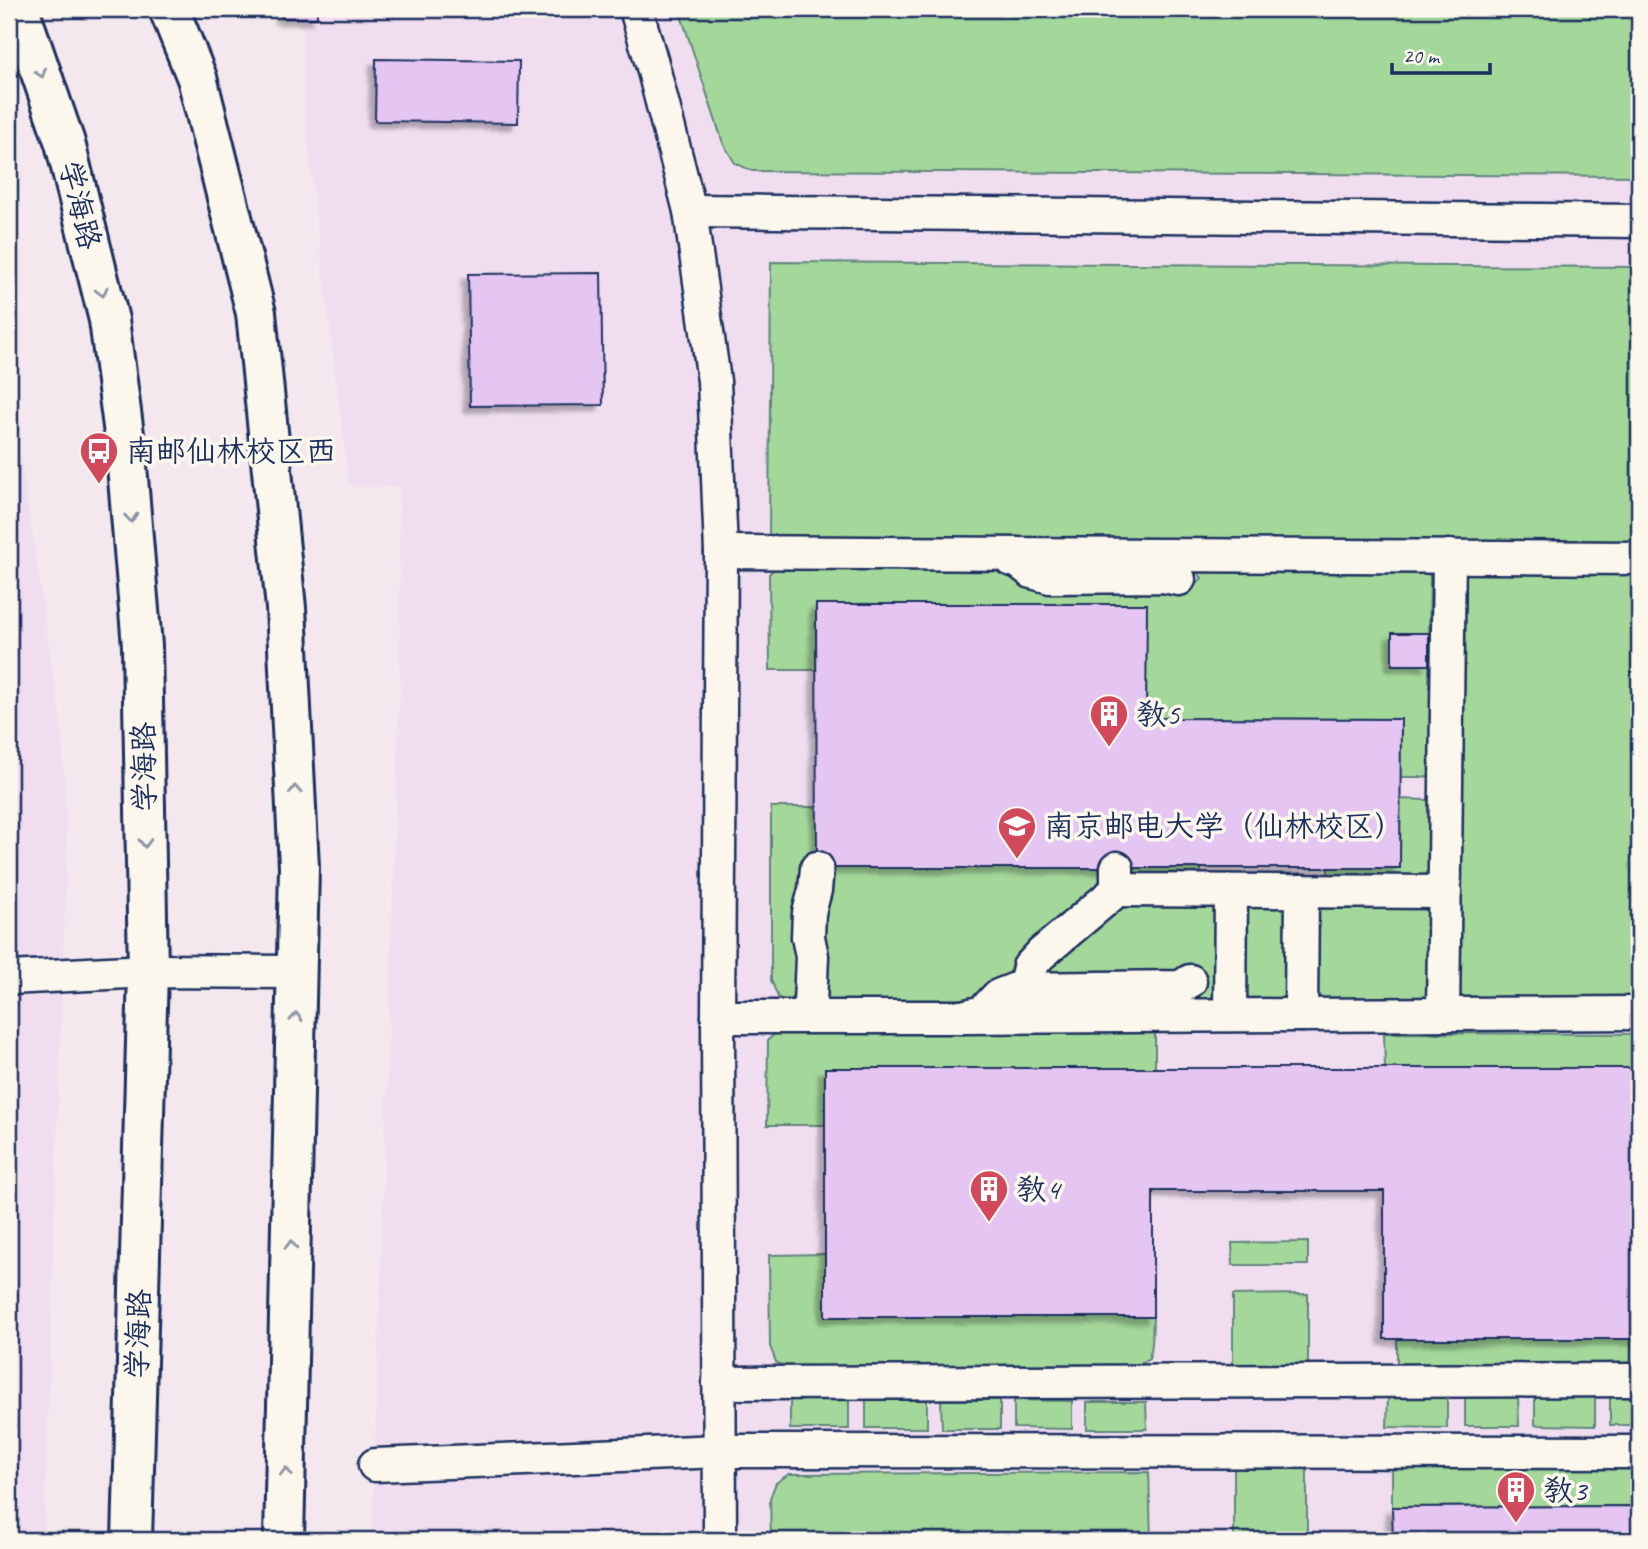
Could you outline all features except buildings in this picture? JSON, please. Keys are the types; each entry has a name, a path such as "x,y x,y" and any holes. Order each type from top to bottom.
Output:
{"main road":[{"name":"学海路","path":"19,9 65,143 109,320 125,442 142,646 148,971 132,1540"},
{"path":"169,9 197,78 256,313 286,608 299,867 284,1540"}],"street":[{"path":"636,9 690,211 714,381 721,552 718,1017 720,1540"},
{"path":"690,211 1639,221"},
{"path":"721,552 1639,558"},
{"path":"995,554 1019,562 1032,572 1050,577 1163,576 1179,579"},
{"path":"1443,1014 1449,556"},
{"path":"810,1004 812,956 808,937 809,913 817,868"},
{"path":"1027,977 1029,967 1117,879 1231,891 1445,891"},
{"path":"1230,1015 1231,891"},
{"path":"1301,1015 1302,891"},
{"path":"9,978 148,971 297,972"},
{"path":"962,1017 983,1012 998,996 1016,989 1181,987 1190,981"},
{"path":"718,1017 1639,1013"},
{"path":"719,1383 1639,1380"},
{"path":"375,1465 720,1451 1639,1452"}],"shaded area":[{"name":"南京邮电大学（仙林校区）","path":"282,9 1639,9 1639,1540 372,1540 400,680 399,487 349,486 304,112 302,19 282,18"},
{"path":"9,378 62,732 67,842 44,1540 9,1540"}],"green space":[{"path":"679,9 1639,9 1639,176 752,171 735,163 723,143"},
{"path":"771,262 1639,267 1639,543 769,537"},
{"path":"776,567 1002,568 1171,592 1181,597 1202,578 1195,570 1427,572 1430,577 1429,633 1392,633 1392,665 1429,665 1429,688 1440,689 1436,774 1429,777 1400,777 1400,719 1146,718 1146,604 816,604 816,670 770,670 769,574"},
{"path":"1457,571 1639,574 1639,1000 1452,1000"},
{"path":"1400,799 1427,800 1436,805 1434,884 1328,878 1328,868 1400,868"},
{"path":"771,807 817,807 817,867 1108,868 1216,898 1216,999 1187,1000 1205,990 1188,966 1181,974 967,1005 792,1005 778,997 771,980"},
{"path":"1130,868 1201,868 1201,887 1130,887"},
{"path":"1240,898 1293,898 1293,998 1241,998"},
{"path":"1312,899 1432,899 1432,999 1312,999"},
{"path":"1155,1032 1155,1068 825,1068 825,1125 767,1125 768,1040 776,1033"},
{"path":"1384,1033 1639,1034 1639,1068 1385,1068"},
{"path":"1308,1242 1308,1265 1233,1265 1232,1243"},
{"path":"825,1254 825,1317 1153,1317 1149,1359 1136,1366 789,1370 776,1362 770,1346 769,1255"},
{"path":"1308,1294 1308,1364 1233,1364 1233,1295"},
{"path":"1397,1339 1639,1339 1639,1368 1397,1369"},
{"path":"1388,1395 1447,1396 1447,1428 1387,1427"},
{"path":"1465,1395 1518,1395 1519,1426 1465,1426"},
{"path":"1535,1396 1595,1396 1595,1426 1535,1425"},
{"path":"1610,1396 1639,1397 1639,1425 1610,1425"},
{"path":"790,1400 849,1400 849,1429 790,1429"},
{"path":"866,1400 927,1400 927,1428 866,1428"},
{"path":"941,1400 1000,1400 1000,1429 942,1429"},
{"path":"1014,1400 1072,1401 1072,1429 1014,1428"},
{"path":"1087,1402 1146,1402 1147,1429 1087,1429"},
{"path":"1639,1468 1639,1506 1392,1507 1392,1469"},
{"path":"1234,1469 1307,1469 1307,1538 1234,1538"},
{"path":"1149,1472 1151,1540 771,1540 770,1498 776,1483 789,1474"}],"place":[{"name":"南邮仙林校区西","path":"99,485"},
{"name":"教5","path":"1109,748"},
{"name":"南京邮电大学（仙林校区）","path":"1017,860"},
{"name":"教4","path":"989,1223"},
{"name":"教3","path":"1516,1524"}]}
